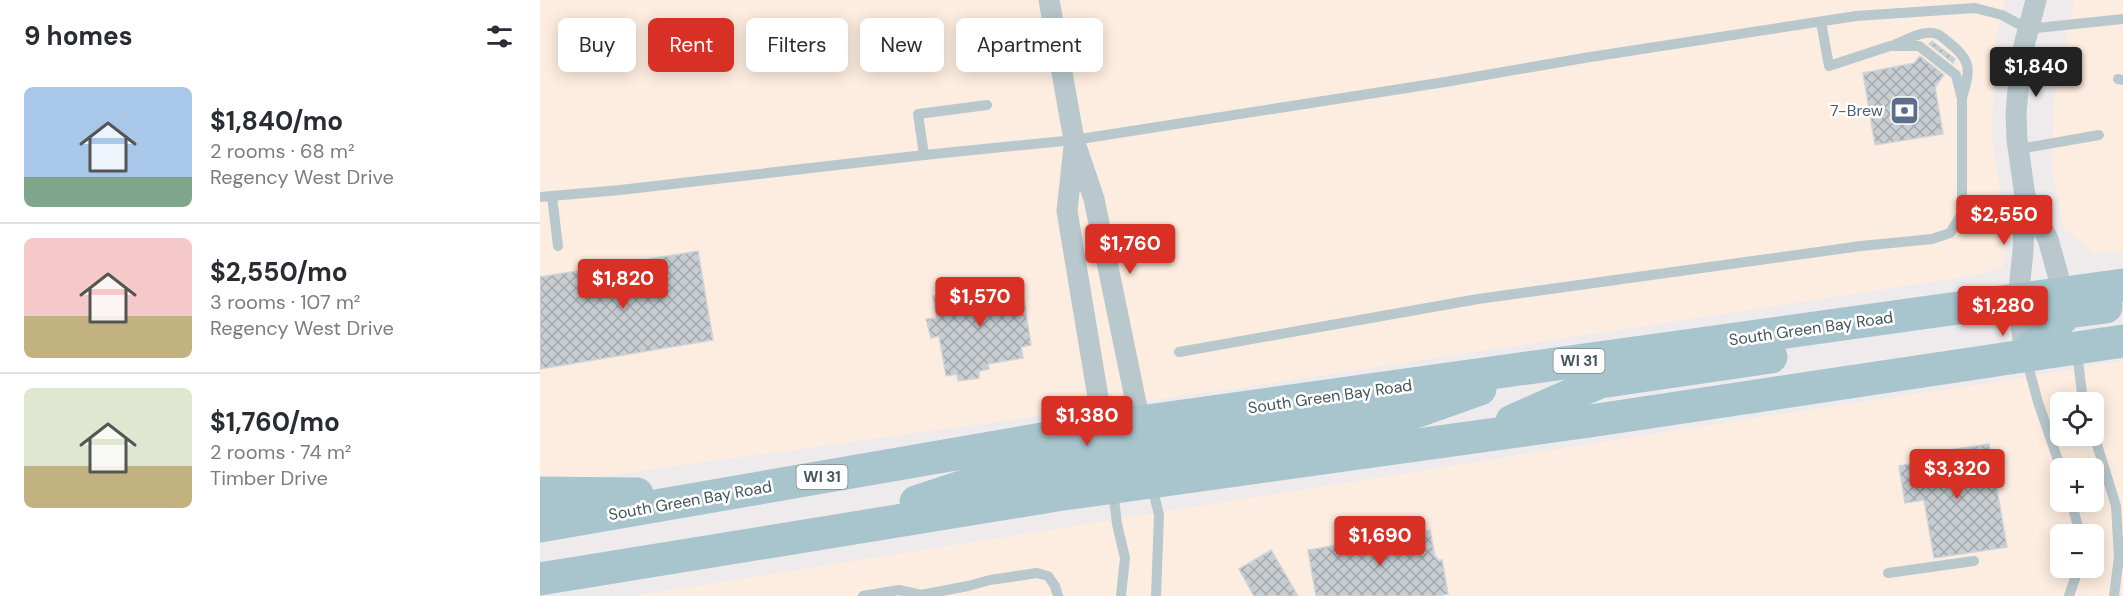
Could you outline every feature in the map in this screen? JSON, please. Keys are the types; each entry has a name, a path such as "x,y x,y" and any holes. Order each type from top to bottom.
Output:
{"main road":[{"path":"2025,355 2066,302 2123,285"},
{"path":"1478,437 1600,382 1986,325 2019,307 2066,302 2123,304"},
{"name":"South Green Bay Road","path":"555,583 821,534 1108,459 1140,422 1546,365 2019,307"},
{"name":"South Green Bay Road","path":"540,526 1006,444 1108,459 1149,469 1478,437 2123,341"},
{"path":"1149,469 1401,417 1546,365"},
{"path":"540,493 717,495"}],"street":[{"path":"1049,0 1074,140 1094,199 1149,469"},
{"path":"2025,355 2019,307 2025,195 2016,113 2018,80 2036,0"},
{"path":"1074,140 1067,211 1108,459"},
{"path":"2025,195 2048,239 2076,348"}],"lane":[{"path":"1915,0 1917,12"},
{"path":"540,197 1074,140 1856,16 1975,8 2002,15 2028,29 2123,18"},
{"path":"1821,22 1829,66 1925,33 1938,33 1962,52 1968,63 1968,78 1962,99"},
{"path":"1179,352 1478,299 1861,246 1932,239 1950,233 1962,214 1962,99 1956,75 1919,46 1890,46"},
{"path":"924,155 918,114 987,105"},
{"path":"2019,149 2099,135"},
{"path":"552,196 558,246"},
{"path":"2076,348 2082,392"},
{"path":"2025,355 2057,458"},
{"path":"2097,446 2116,506 2119,557 2114,596"},
{"path":"1108,459 1117,524 1125,558 1121,596"},
{"path":"1149,469 1159,515 1156,596"},
{"path":"1888,573 1974,561"},
{"path":"863,596 899,590 921,595 990,580 1037,573 1048,576 1058,596"},
{"path":"2069,596 2076,578"}],"shaded area":[{"path":"540,0 2005,0 1995,44 1992,136 2007,242 2003,267 1977,275 1232,389 561,482 540,482"},
{"path":"2074,0 2123,0 2123,250 2094,254 2064,229 2052,171 2054,96"},
{"path":"2123,361 2123,596 633,596 1780,414 1999,382"}],"building":[{"path":"1932,41 1955,59 1953,63 1929,44"},
{"name":"7-Brew","path":"1920,56 1944,75 1935,87 1943,134 1875,145 1863,73 1914,63"},
{"path":"698,251 713,340 540,369 540,277"},
{"path":"1021,281 1031,345 1021,347 1023,358 988,364 989,369 979,371 979,378 958,381 957,374 946,376 939,336 931,338 926,319 937,318 933,296"},
{"path":"1989,444 2007,547 1934,558 1924,500 1905,503 1899,466 1919,462 1918,455"},
{"path":"1399,528 1403,535 1430,530 1435,557 1437,560 1442,560 1448,594 1438,596 1316,596 1308,550 1361,541 1362,533"},
{"path":"1271,550 1298,596 1254,596 1239,569"}],"place":[{"name":"7-Brew","path":"1904,110"}]}
